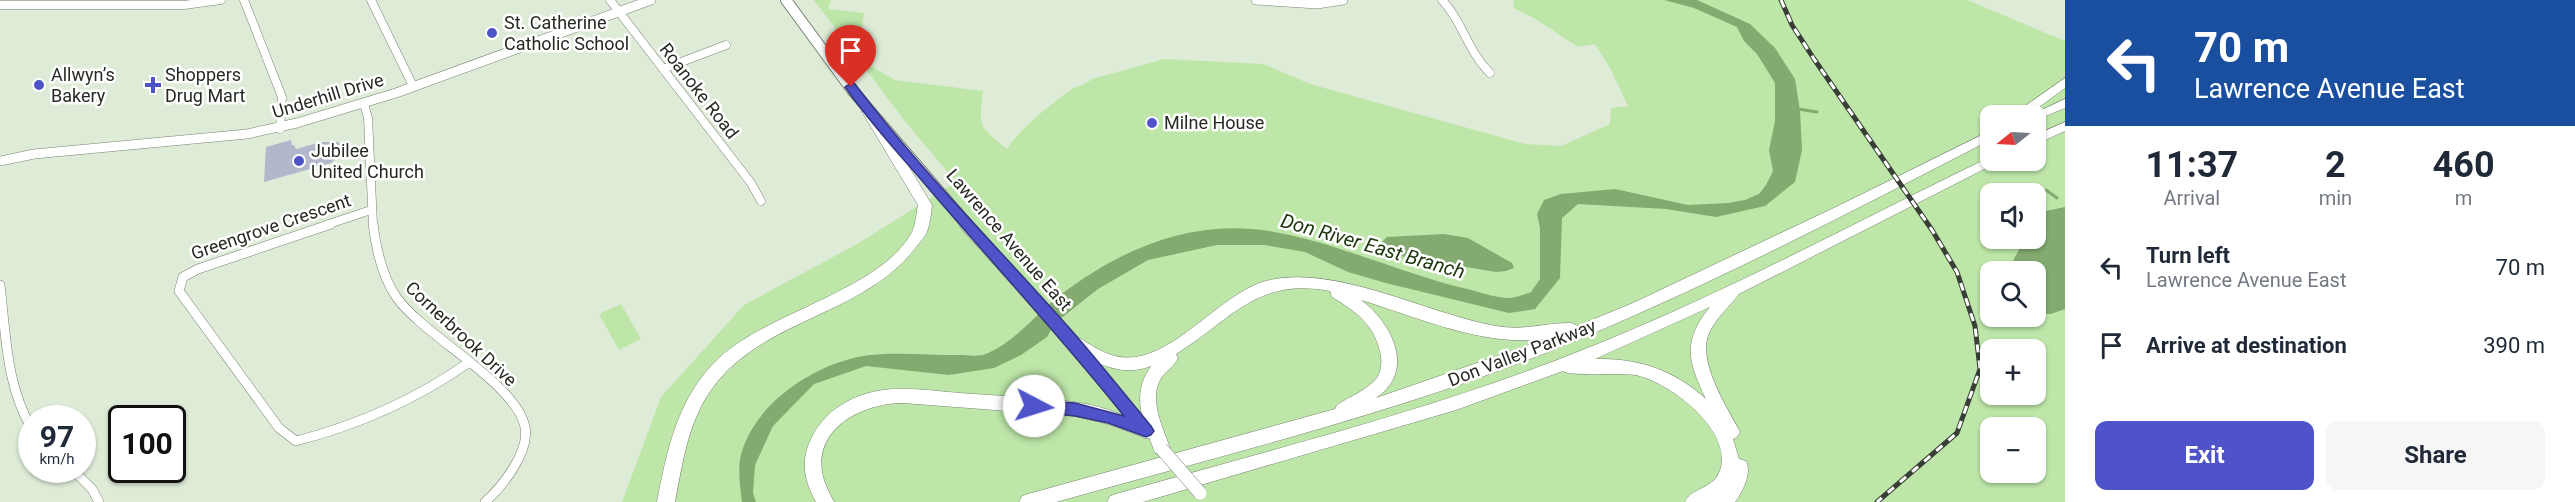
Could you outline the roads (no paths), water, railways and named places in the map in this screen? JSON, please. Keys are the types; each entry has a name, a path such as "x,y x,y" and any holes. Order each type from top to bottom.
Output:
{"highway":[{"path":"2033,105 2065,82"},
{"path":"2046,111 2065,103"},
{"path":"666,502 678,438 687,413 701,391 726,361 754,340 882,274 905,255 919,236 926,214 925,205 869,112"},
{"path":"2046,135 2065,126"},
{"name":"Don Valley Parkway","path":"1028,502 1397,399 1478,372 1639,308 1843,210 1980,140"},
{"name":"Don Valley Parkway","path":"1116,502 1137,498 1445,406 1546,371 1640,334 1980,167"},
{"path":"1073,342 1106,360 1138,365 1157,359 1250,293 1270,285 1291,282 1334,287 1499,333 1541,334 1597,324"},
{"path":"1161,448 1146,401 1148,385 1154,373 1167,360 1256,297 1280,288 1301,288 1336,293 1360,306 1378,322 1383,333 1390,367 1382,384 1336,415"},
{"path":"1722,502 1728,499 1738,483 1741,465 1731,430 1705,378 1698,354 1700,333 1735,289"},
{"path":"1546,371 1598,365 1630,366 1667,379 1694,396 1717,423 1731,460 1729,478 1718,489 1694,502"},
{"path":"825,502 814,485 812,468 820,436 838,415 859,403 881,396 1075,410 1110,417 1148,433"}],"main road":[{"name":"Lawrence Avenue East","path":"786,0 869,112 1073,342 1203,498"}],"street":[{"path":"0,5 184,6 221,0"},
{"path":"244,0 282,97 284,107 280,129"},
{"path":"370,0 413,86"},
{"name":"Roanoke Road","path":"610,0 751,183 761,201"},
{"name":"Underhill Drive","path":"0,160 34,154 280,129 364,104 651,0"},
{"path":"1256,0 1317,4 1343,0"},
{"path":"1442,0 1451,9 1472,55 1490,73"},
{"path":"663,69 726,45"},
{"name":"Cornerbrook Drive","path":"364,104 368,118 371,210 380,267 392,291 407,310 504,393 524,424 525,439 513,471 502,487 485,502"},
{"name":"Greengrove Crescent","path":"371,210 198,269 183,277 179,291 279,428 296,441 314,437 406,402 468,363"},
{"path":"0,285 3,338 19,405"},
{"path":"86,483 99,502"}],"waterway":[{"path":"1798,109 1817,112"},
{"path":"2046,190 2057,198"}],"railway":[{"path":"1781,0 1792,25 1932,230 1957,272 1975,326 1980,369 1957,433 1877,502"}],"place":[{"name":"St. Catherine Catholic School","path":"492,33"},
{"name":"Allwyn’s Bakery","path":"39,85"},
{"name":"Shoppers Drug Mart","path":"153,85"},
{"name":"Milne House","path":"1152,123"},
{"name":"Jubilee United Church","path":"299,161"}],"water label":[{"name":"Don River East Branch","path":"1373,246"}]}
